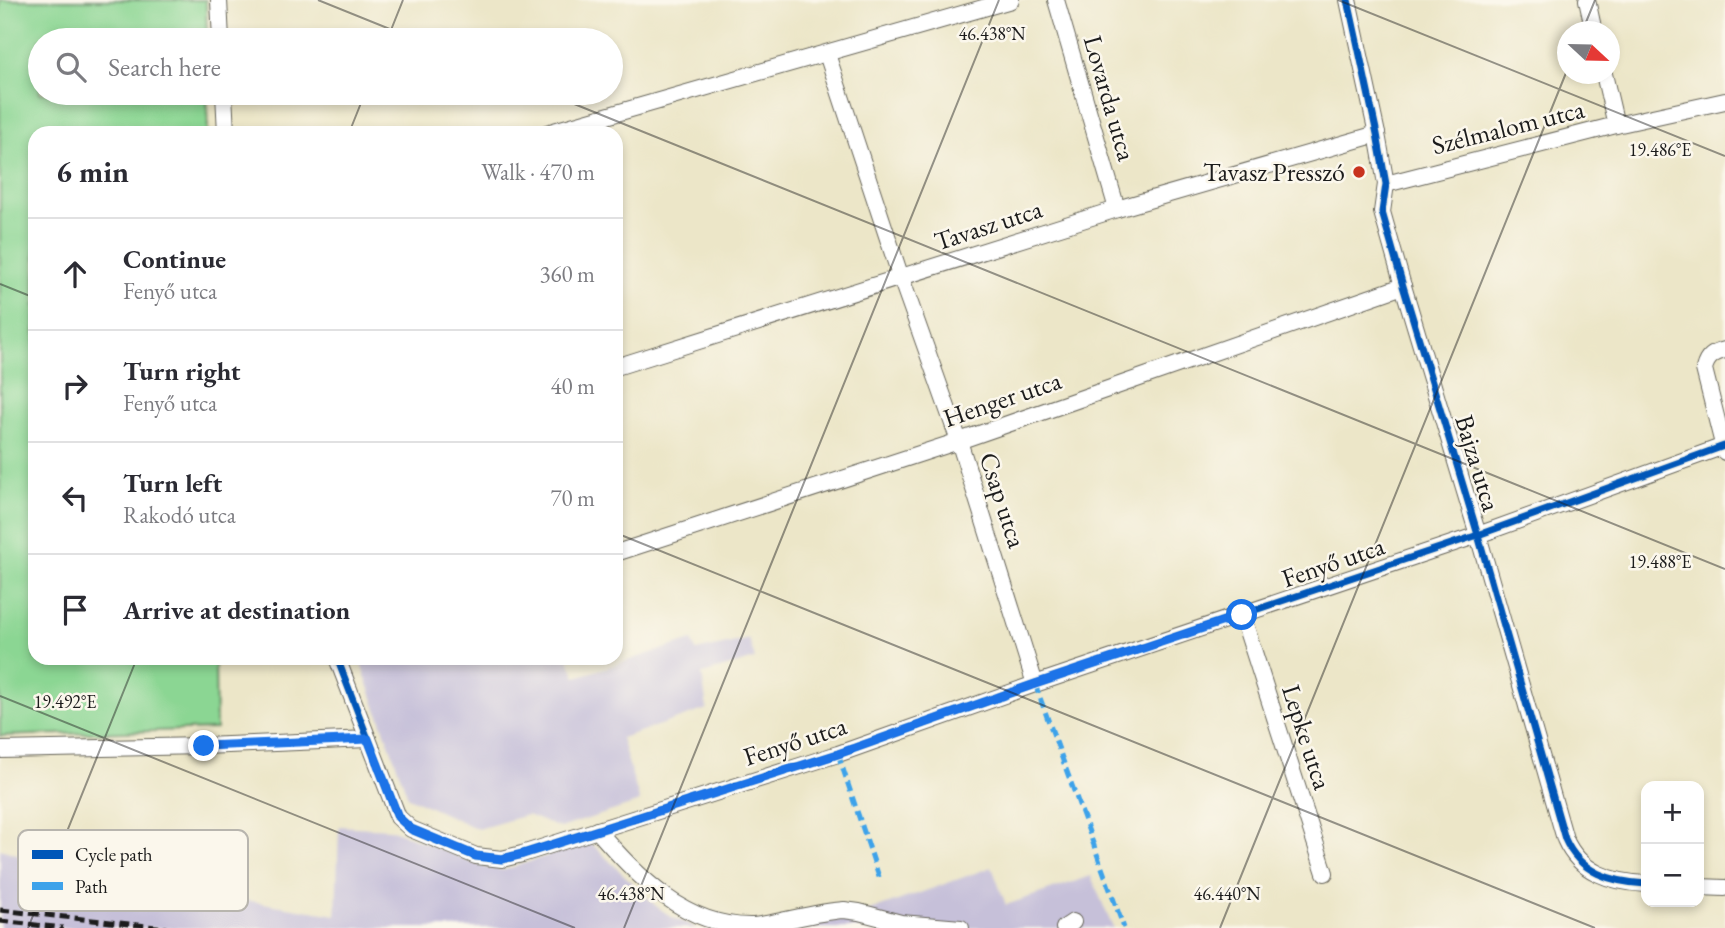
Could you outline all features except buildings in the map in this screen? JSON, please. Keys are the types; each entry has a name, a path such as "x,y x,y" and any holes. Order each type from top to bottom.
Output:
{"street":[{"path":"219,0 220,28"},
{"path":"572,126 1011,0"},
{"name":"Lovarda utca","path":"1056,0 1117,209"},
{"name":"Bajza utca","path":"1348,0 1386,184 1382,212 1565,839 1577,860 1590,870 1621,881 1641,883"},
{"path":"1587,0 1592,21"},
{"name":"Csap utca","path":"827,54 958,441 1035,684"},
{"path":"1606,84 1616,125"},
{"name":"Szélmalom utca","path":"1386,184 1616,125 1725,101"},
{"path":"225,105 226,126"},
{"name":"Tavasz utca","path":"623,365 1117,209 1377,134"},
{"name":"Henger utca","path":"623,551 958,441 1403,286"},
{"path":"1724,449 1704,369 1706,361 1714,353 1725,350"},
{"name":"Fenyő utca","path":"340,665 402,822 411,829 476,856 502,859 838,754 1724,449"},
{"name":"Lepke utca","path":"1242,615 1325,873"},
{"path":"0,750 368,739"},
{"path":"597,830 631,869 668,901 705,922 736,927 752,926 844,910 901,923 961,928"},
{"path":"1704,887 1725,888"}],"shaded area":[{"path":"749,639 755,659 702,674 707,709 621,738 640,802 560,828 527,815 478,829 408,797 361,665 571,665 576,677 614,665 623,665 623,662 692,640 696,651"},
{"path":"339,826 390,829 487,868 504,870 590,842 656,906 673,918 697,928 0,928 0,849 18,854 18,911 248,911 248,901 336,915"},
{"path":"992,867 1006,905 1091,876 1113,928 792,928 853,917"}],"green space":[{"path":"0,0 206,0 207,28 28,28 28,105 207,105 208,126 28,126 28,665 215,665 216,729 0,736"}],"railway":[{"path":"0,910 166,928"},
{"path":"0,921 63,928"}],"marked path":[{"path":"1035,684 1124,928"},
{"path":"838,754 880,880"}],"cycle path":[{"path":"1348,0 1386,184 1382,212 1565,839 1579,860 1598,874 1641,883"},
{"path":"340,665 398,817 411,829 476,856 502,859 838,754 1035,684 1478,535 1724,446"}],"place":[{"name":"Tavasz Presszó","path":"1359,172"}],"route":[{"path":"204,746 368,739 402,822 411,829 476,856 502,859 838,754 1242,615"}]}
